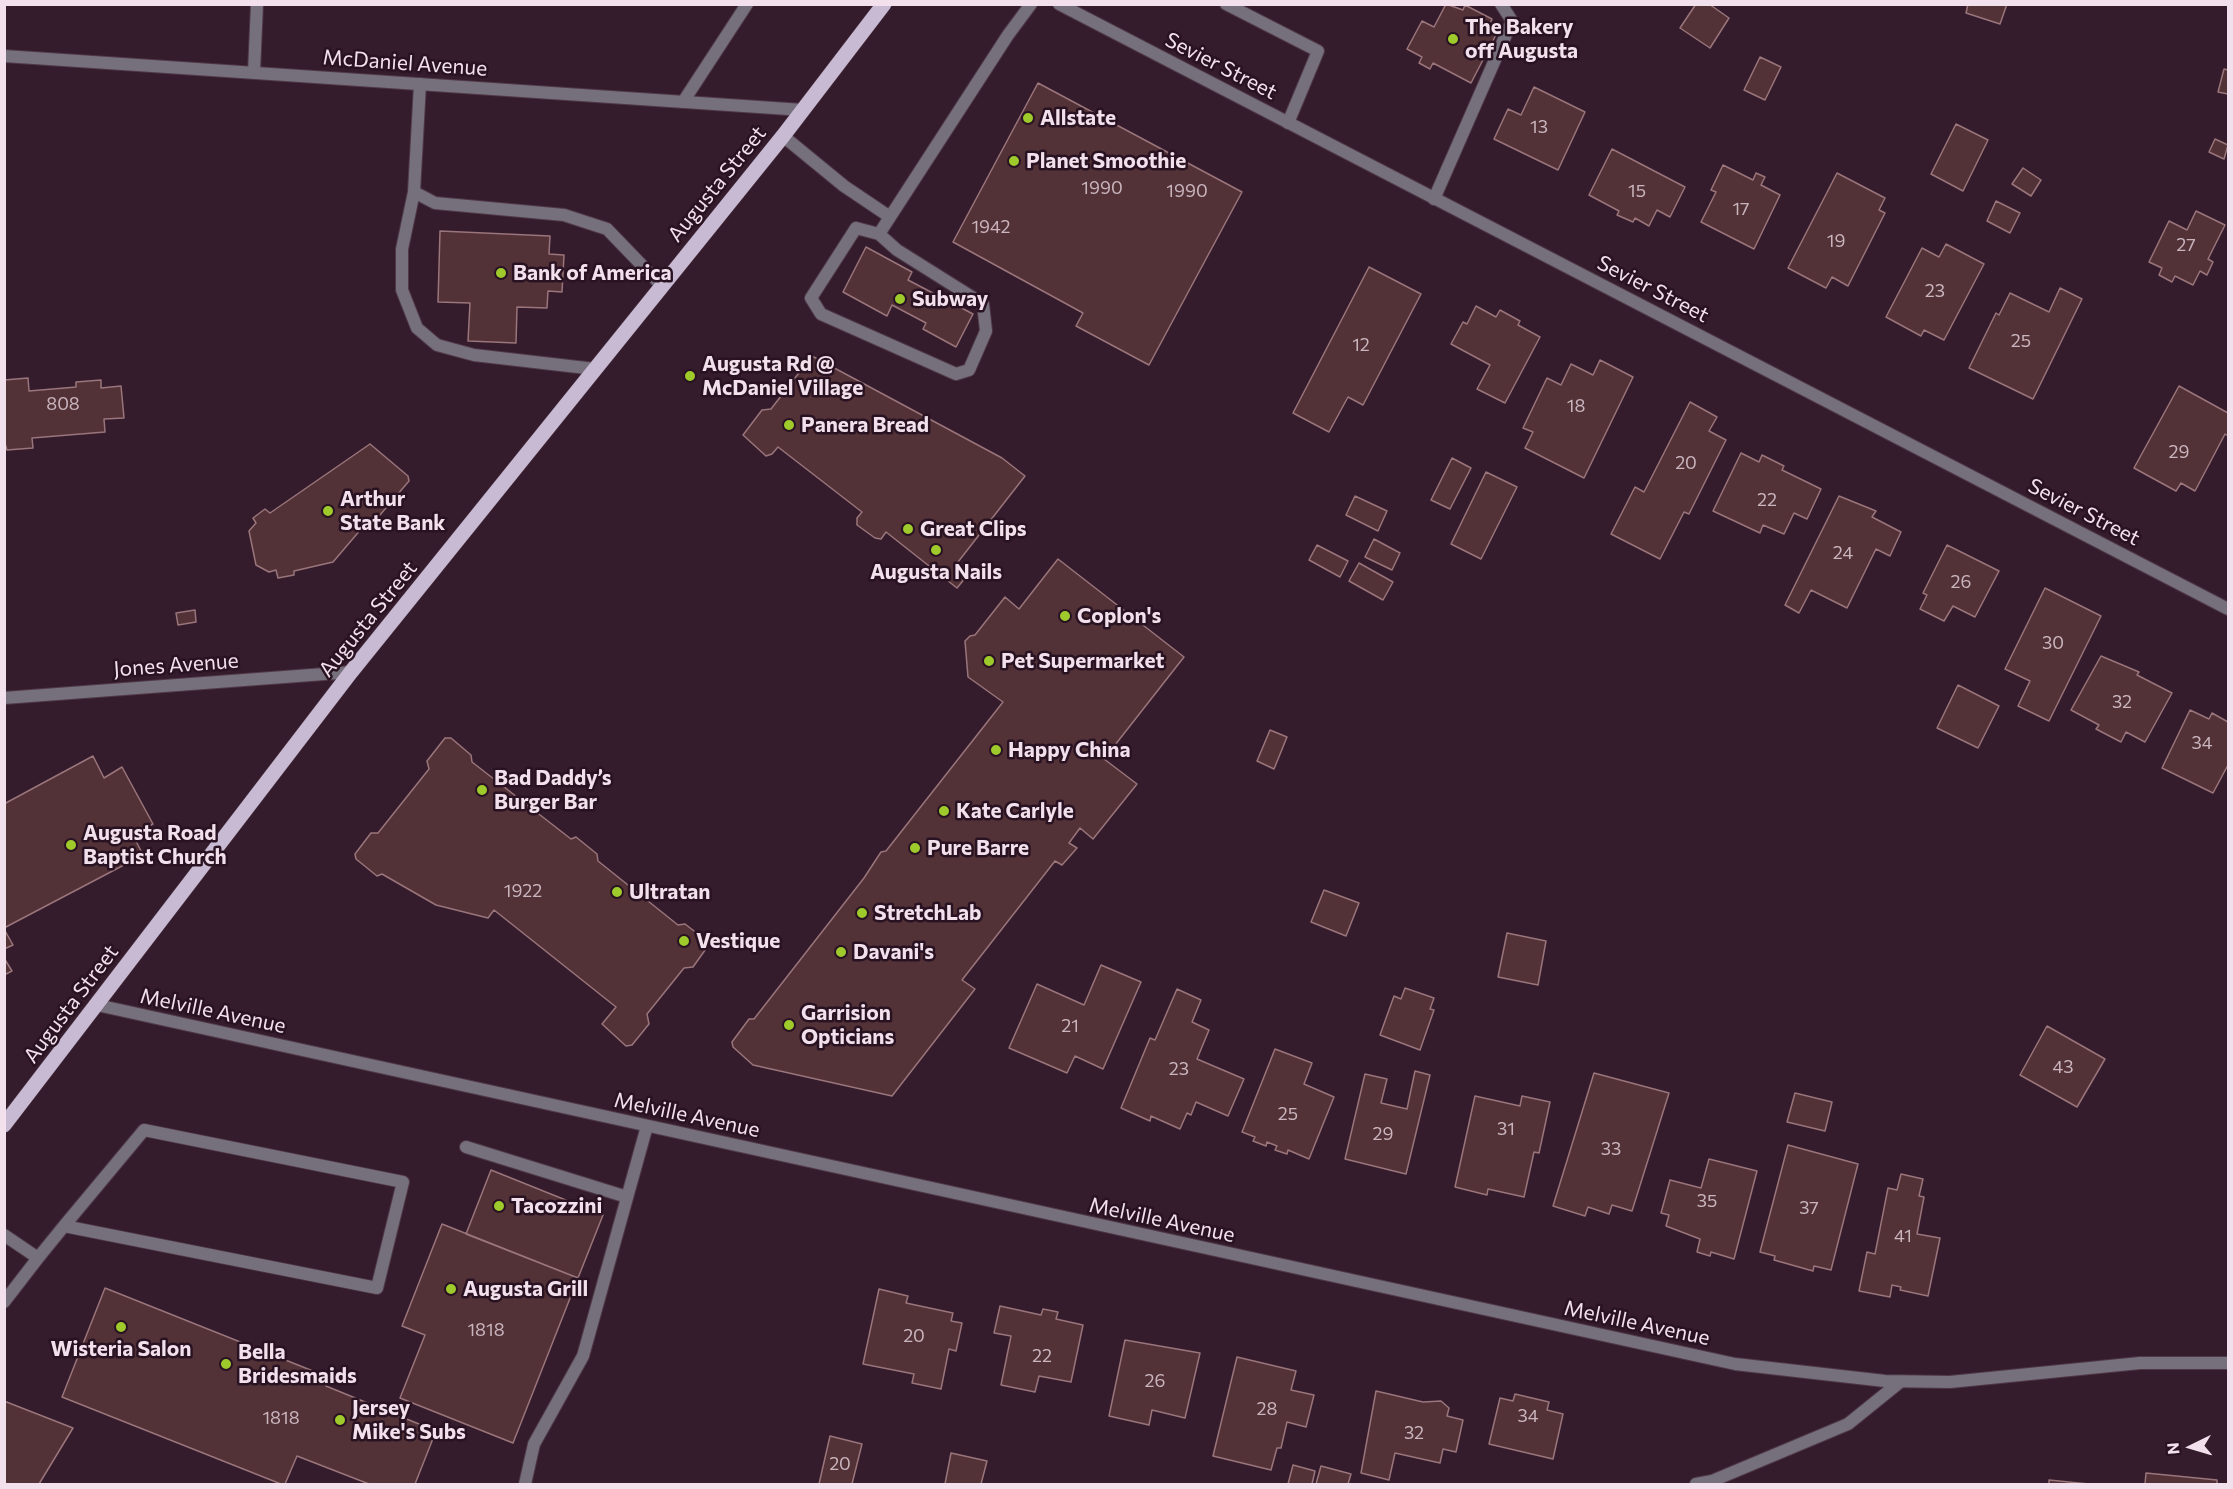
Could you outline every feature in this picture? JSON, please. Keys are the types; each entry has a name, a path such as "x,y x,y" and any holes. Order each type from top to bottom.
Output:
{"main road":[{"name":"Augusta Street","path":"4,1125 351,672 783,136 884,4"}],"street":[{"path":"254,72 257,4"},
{"path":"683,102 747,4"},
{"path":"879,234 1008,35 1031,4"},
{"name":"Sevier Street","path":"1059,4 1078,9 1288,123 2229,609"},
{"path":"1226,4 1318,51 1288,123"},
{"path":"1434,199 1512,21 1501,4"},
{"name":"McDaniel Avenue","path":"4,56 803,110"},
{"path":"420,84 414,192 402,249 402,290 417,328 437,345 474,355 595,369"},
{"path":"783,136 844,186 890,217"},
{"path":"414,192 435,203 564,215 607,229 662,286"},
{"path":"856,228 879,234 897,250 983,304 986,331 969,370 956,374 821,314 811,298 856,228"},
{"name":"Jones Avenue","path":"4,698 351,672"},
{"name":"Melville Avenue","path":"97,1005 1735,1364 1823,1376 1900,1382 1950,1382 2140,1363 2229,1363"},
{"path":"525,1485 534,1444 583,1356 647,1126"},
{"path":"4,1302 64,1226 144,1130 403,1182 377,1288 64,1226"},
{"path":"466,1147 627,1197"},
{"path":"4,1235 38,1258"},
{"path":"1696,1485 1712,1481 1848,1424 1900,1382"}],"building":[{"name":"The Bakery off Augusta","path":"1446,4 1463,10 1465,5 1492,19 1490,24 1499,29 1471,83 1433,63 1430,69 1419,63 1422,57 1407,49 1422,21 1434,27"},
{"path":"1696,4 1709,4 1729,18 1710,48 1680,28"},
{"path":"1968,4 2007,4 2000,24 1966,13"},
{"path":"1760,57 1781,67 1765,100 1744,90"},
{"path":"2224,69 2228,70 2228,94 2218,92"},
{"path":"1038,83 1242,192 1149,365 1076,326 1083,313 953,242"},
{"path":"1534,87 1585,112 1558,170 1494,139 1508,109 1521,115"},
{"path":"1956,124 1988,140 1963,191 1931,174"},
{"path":"2215,139 2228,145 2224,159 2209,152"},
{"path":"1612,149 1685,187 1670,217 1657,210 1649,226 1635,218 1633,222 1617,215 1619,211 1589,195"},
{"path":"1723,165 1753,180 1756,173 1765,177 1761,185 1780,195 1754,249 1701,222 1716,192 1711,190"},
{"path":"2023,168 2041,180 2031,196 2012,184"},
{"path":"1837,173 1885,198 1879,210 1885,213 1848,286 1832,277 1826,288 1788,268"},
{"path":"1996,201 2020,213 2010,233 1987,221"},
{"path":"2196,211 2225,225 2208,259 2213,262 2207,275 2200,271 2193,285 2175,276 2172,282 2159,275 2162,268 2149,262 2169,221 2187,230"},
{"name":"Bank of America","path":"440,231 550,236 549,254 564,255 562,292 548,291 547,308 517,307 516,343 468,341 470,303 438,302"},
{"path":"1946,244 1984,264 1944,340 1924,330 1921,336 1886,317 1922,248 1939,257"},
{"name":"Subway","path":"866,247 912,272 908,280 973,314 956,347 923,329 926,323 892,305 887,316 843,292"},
{"path":"1369,267 1421,294 1363,405 1348,397 1329,432 1293,413"},
{"path":"2060,288 2082,299 2033,399 1969,368 1996,313 1999,315 2010,293 2049,312"},
{"path":"1476,306 1496,317 1500,310 1520,321 1518,325 1540,337 1505,403 1477,389 1490,365 1451,344 1463,322 1467,324"},
{"path":"812,356 1002,458 1025,476 958,562 970,572 957,588 886,532 881,539 875,538 857,525 857,518 862,512 778,447 772,454 766,456 743,435 762,410 771,409"},
{"path":"1600,360 1633,377 1584,478 1525,448 1533,432 1523,428 1547,378 1561,385 1571,364 1593,375"},
{"path":"28,378 29,391 76,387 76,382 101,380 101,388 121,386 124,418 104,419 105,432 32,438 33,448 7,450 4,440 4,380"},
{"path":"2179,386 2228,413 2228,436 2225,434 2195,491 2181,483 2176,491 2134,468"},
{"path":"1690,402 1717,417 1709,431 1726,440 1689,514 1684,512 1660,559 1611,534 1635,487 1644,492"},
{"name":"Arthur State Bank","path":"370,444 408,476 409,481 368,529 362,528 333,562 294,571 294,575 278,578 276,570 269,572 256,565 249,531 256,523 253,518 265,509 270,513"},
{"path":"1741,453 1759,462 1762,455 1784,466 1782,470 1821,489 1807,519 1794,513 1784,534 1763,525 1760,533 1713,511"},
{"path":"1452,458 1471,468 1450,509 1431,500"},
{"path":"1486,472 1517,487 1481,559 1451,544"},
{"path":"1355,496 1387,511 1378,531 1346,515"},
{"path":"1839,496 1876,511 1872,517 1901,532 1890,556 1876,549 1847,608 1811,590 1799,613 1785,605"},
{"path":"1374,539 1400,553 1392,570 1365,557"},
{"path":"1317,545 1348,561 1340,577 1309,560"},
{"path":"1947,545 1999,571 1975,617 1953,606 1944,621 1920,609 1927,595 1923,593"},
{"path":"1058,559 1184,657 1104,759 1137,784 1093,839 1080,828 1069,843 1077,848 1062,865 1055,861 962,980 975,989 892,1096 753,1065 733,1047 732,1042 749,1019 754,1019 864,878 881,852 886,851 1003,702 968,677 965,641 975,635 1005,597 1019,609"},
{"path":"1359,563 1393,582 1383,600 1349,581"},
{"path":"2045,588 2101,616 2049,721 2018,706 2030,681 2005,669"},
{"path":"195,610 196,622 178,625 176,613"},
{"path":"2101,656 2139,672 2137,675 2172,693 2145,742 2126,732 2121,742 2096,729 2099,725 2071,710"},
{"path":"1958,685 1999,706 1978,748 1937,728"},
{"path":"2190,710 2209,719 2212,713 2228,722 2228,765 2213,793 2162,768"},
{"path":"1270,730 1287,737 1274,769 1257,761"},
{"path":"445,738 451,738 471,755 472,762 571,839 576,837 597,854 598,861 678,925 685,924 707,941 708,946 693,967 684,968 647,1014 649,1024 632,1045 626,1046 602,1024 616,1007 494,910 488,918 436,905 382,874 377,876 356,859 355,854 371,833 378,833 429,769 427,761"},
{"name":"Augusta Road Baptist Church","path":"93,756 104,778 122,767 153,824 133,835 143,855 4,928 4,804"},
{"path":"1324,890 1359,903 1346,936 1311,922"},
{"path":"4,929 13,945 4,949"},
{"path":"1507,933 1546,941 1538,985 1498,977"},
{"path":"4,958 12,971 4,975"},
{"path":"1101,965 1141,982 1103,1069 1075,1056 1067,1073 1009,1048 1037,984 1084,1005"},
{"path":"1405,988 1434,998 1430,1009 1434,1010 1420,1050 1380,1035 1394,996 1401,999"},
{"path":"1177,989 1201,1000 1192,1022 1209,1030 1197,1059 1244,1079 1228,1116 1196,1102 1191,1115 1187,1113 1180,1129 1151,1116 1150,1121 1121,1108 1150,1038 1155,1040"},
{"path":"2047,1026 2105,1059 2077,1107 2020,1075"},
{"path":"1275,1049 1312,1063 1304,1084 1334,1097 1309,1159 1288,1150 1287,1154 1275,1150 1277,1146 1267,1142 1266,1146 1253,1141 1255,1137 1242,1132"},
{"path":"1415,1071 1430,1075 1406,1174 1345,1159 1365,1074 1387,1079 1381,1103 1407,1109"},
{"path":"1594,1073 1669,1093 1632,1211 1612,1205 1609,1214 1588,1207 1585,1216 1553,1206"},
{"path":"1795,1093 1832,1102 1825,1131 1787,1122"},
{"path":"1475,1096 1520,1106 1522,1096 1550,1102 1539,1153 1534,1152 1524,1197 1488,1189 1487,1195 1455,1187"},
{"path":"1788,1145 1858,1164 1831,1270 1814,1266 1813,1271 1774,1260 1775,1256 1760,1252"},
{"path":"1709,1159 1757,1171 1734,1259 1711,1252 1710,1256 1697,1252 1700,1239 1666,1226 1669,1215 1661,1213 1670,1180 1701,1188"},
{"path":"491,1170 603,1215 578,1278 466,1234"},
{"path":"1901,1174 1923,1179 1919,1196 1924,1197 1917,1234 1940,1238 1928,1296 1900,1290 1901,1287 1892,1285 1890,1297 1859,1291 1867,1252 1875,1254 1888,1188 1897,1190"},
{"path":"442,1224 578,1278 513,1443 400,1398 425,1335 402,1326"},
{"path":"105,1288 328,1377 326,1386 436,1431 415,1484 369,1484 297,1456 285,1484 281,1484 62,1397"},
{"path":"879,1289 908,1296 906,1303 953,1313 951,1321 962,1323 956,1351 949,1349 941,1389 912,1383 914,1374 863,1364"},
{"path":"1000,1306 1041,1315 1043,1309 1058,1312 1056,1319 1083,1325 1071,1382 1039,1376 1035,1392 1001,1385 1011,1336 994,1333"},
{"path":"1125,1340 1200,1353 1185,1418 1152,1410 1149,1425 1109,1416"},
{"path":"1237,1357 1296,1371 1291,1390 1314,1395 1306,1427 1287,1422 1281,1448 1277,1448 1271,1470 1213,1456"},
{"path":"1376,1391 1423,1402 1441,1401 1449,1408 1447,1416 1463,1420 1456,1452 1443,1449 1440,1463 1395,1453 1389,1480 1361,1473"},
{"path":"1515,1394 1549,1402 1547,1410 1563,1414 1553,1459 1489,1444 1500,1398 1513,1401"},
{"path":"4,1401 73,1428 39,1484 4,1484"},
{"path":"830,1436 862,1444 852,1484 819,1484"},
{"path":"951,1453 987,1461 981,1484 945,1484"},
{"path":"1293,1465 1315,1471 1312,1484 1288,1484"},
{"path":"1321,1466 1351,1474 1348,1484 1316,1484"},
{"path":"2146,1473 2217,1480 2217,1484 2145,1484"},
{"path":"2049,1480 2089,1484 2049,1484"}],"place":[{"name":"The Bakery off Augusta","path":"1453,39"},
{"name":"Allstate","path":"1028,118"},
{"name":"Planet Smoothie","path":"1014,161"},
{"name":"Bank of America","path":"501,273"},
{"name":"Subway","path":"900,299"},
{"name":"Augusta Rd @ McDaniel Village","path":"690,376"},
{"name":"Panera Bread","path":"789,425"},
{"name":"Arthur State Bank","path":"328,511"},
{"name":"Great Clips","path":"908,529"},
{"name":"Augusta Nails","path":"936,550"},
{"name":"Coplon's","path":"1065,616"},
{"name":"Pet Supermarket","path":"989,661"},
{"name":"Happy China","path":"996,750"},
{"name":"Bad Daddy’s Burger Bar","path":"482,790"},
{"name":"Kate Carlyle","path":"944,811"},
{"name":"Augusta Road Baptist Church","path":"71,845"},
{"name":"Pure Barre","path":"915,848"},
{"name":"Ultratan","path":"617,892"},
{"name":"StretchLab","path":"862,913"},
{"name":"Vestique","path":"684,941"},
{"name":"Davani's","path":"841,952"},
{"name":"Garrision Opticians","path":"789,1025"},
{"name":"Tacozzini","path":"499,1206"},
{"name":"Augusta Grill","path":"451,1289"},
{"name":"Wisteria Salon","path":"121,1327"},
{"name":"Bella Bridesmaids","path":"226,1364"},
{"name":"Jersey Mike's Subs","path":"340,1420"}]}
